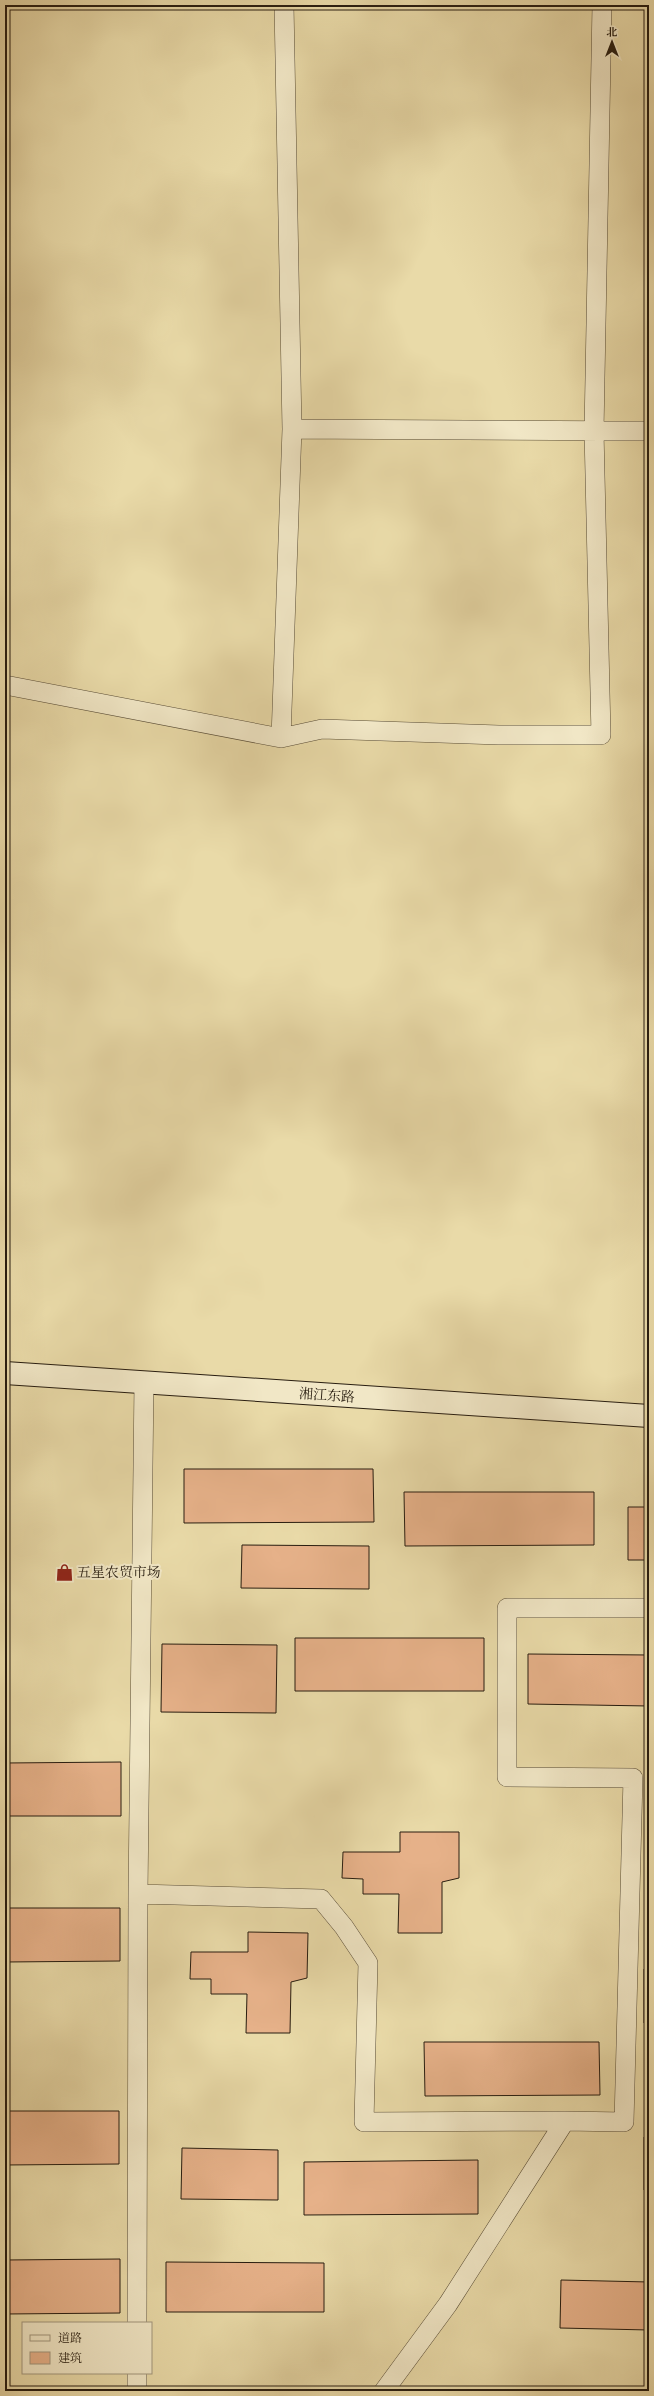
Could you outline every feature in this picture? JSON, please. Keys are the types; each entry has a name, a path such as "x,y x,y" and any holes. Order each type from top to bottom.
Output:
{"street":[{"name":"湘江东路","path":"5,1373 649,1416"}],"lane":[{"path":"281,738 292,429 284,5"},
{"path":"5,685 281,738 322,729 499,735 601,735 594,431 602,5"},
{"path":"292,429 649,431"},
{"path":"137,2322 138,1894 144,1382"},
{"path":"138,1894 321,1899 344,1927 368,1963 364,2122 624,2122 633,1778 507,1778 507,1608 649,1608"},
{"path":"384,2391 448,2304 565,2121"},
{"path":"137,2374 137,2391"}],"building":[{"path":"184,1469 373,1469 374,1522 184,1523"},
{"path":"404,1492 594,1492 594,1545 405,1546"},
{"path":"628,1507 649,1507 649,1560 628,1560"},
{"path":"242,1545 369,1546 369,1589 241,1588"},
{"path":"295,1638 484,1638 484,1691 295,1691"},
{"path":"162,1644 277,1645 276,1713 161,1712"},
{"path":"528,1654 649,1655 649,1706 528,1704"},
{"path":"121,1762 121,1816 5,1816 5,1763"},
{"path":"646,1820 649,1820 649,1873 646,1873"},
{"path":"400,1832 459,1832 459,1878 442,1882 442,1933 398,1933 399,1894 363,1894 363,1879 342,1878 343,1852 400,1852"},
{"path":"5,1908 120,1908 120,1961 5,1962"},
{"path":"248,1932 308,1933 307,1978 291,1982 290,2033 246,2033 247,1994 211,1994 211,1979 190,1979 191,1952 248,1952"},
{"path":"644,1969 649,1969 649,2023 644,2023"},
{"path":"424,2042 599,2042 600,2095 425,2096"},
{"path":"5,2111 119,2111 119,2164 5,2165"},
{"path":"644,2137 649,2137 649,2190 644,2190"},
{"path":"182,2148 278,2150 278,2200 181,2199"},
{"path":"478,2160 478,2214 304,2215 304,2162"},
{"path":"120,2259 120,2313 5,2314 5,2260"},
{"path":"166,2262 324,2263 324,2312 166,2312"},
{"path":"561,2280 649,2282 649,2330 560,2328"}],"place":[{"name":"五星农贸市场","path":"64,1572"}]}
